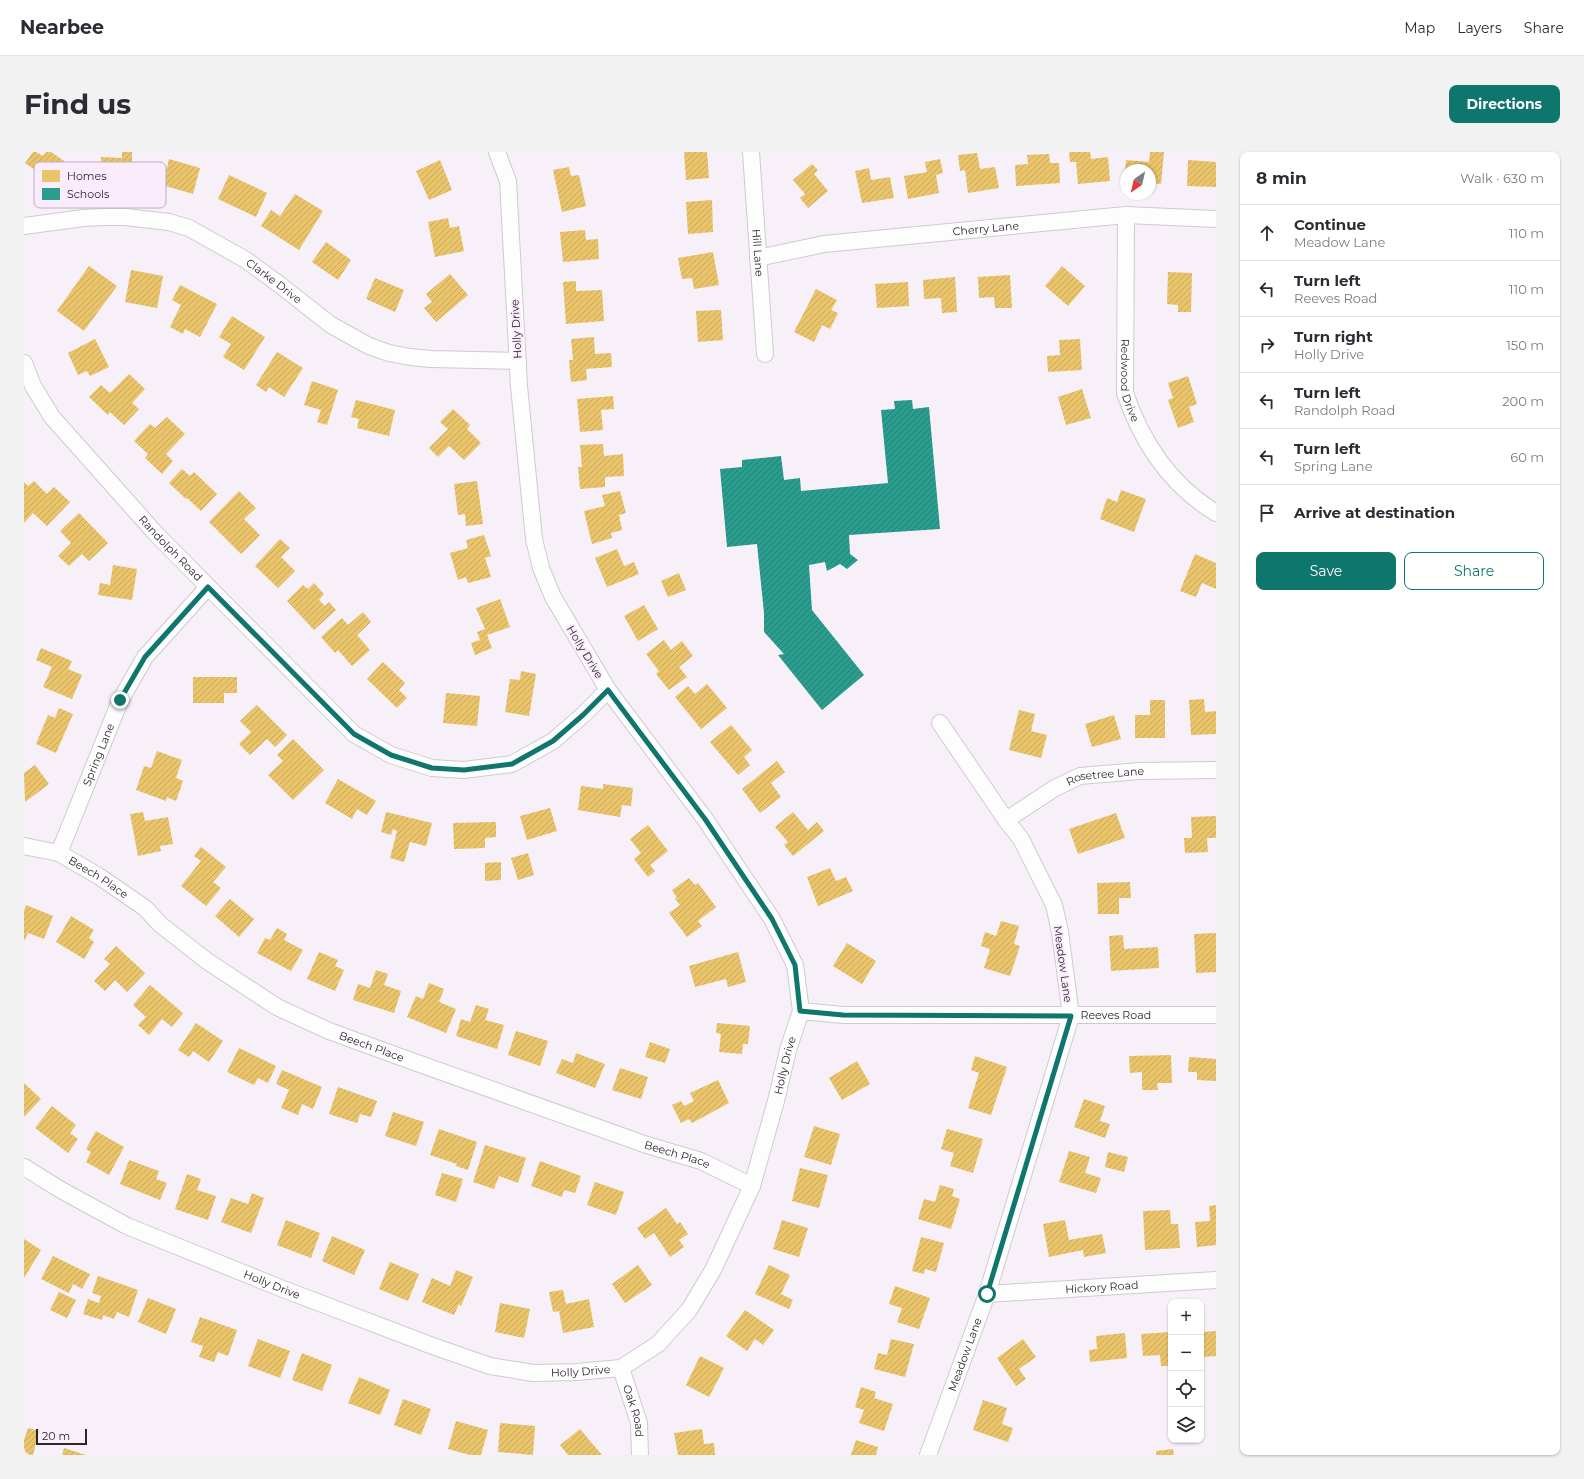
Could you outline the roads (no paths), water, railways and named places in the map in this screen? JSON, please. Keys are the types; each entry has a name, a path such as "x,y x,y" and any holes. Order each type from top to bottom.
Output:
{"street":[{"name":"Holly Drive","path":"24,1167 61,1190 127,1226 283,1290 490,1366 532,1373 577,1372 621,1368 658,1344 689,1310 713,1270 752,1186 776,1102 788,1050 800,1011 795,965 772,919 705,819 608,690 553,597 541,568 534,532 519,386 508,181 497,152"},
{"name":"Hill Lane","path":"751,152 765,354"},
{"name":"Cherry Lane","path":"758,258 824,244 1126,215 1216,219"},
{"name":"Redwood Drive","path":"1126,215 1125,393 1132,413 1157,460 1176,482 1216,512"},
{"name":"Clarke Drive","path":"24,226 83,218 104,217 169,222 189,228 246,260 331,325 369,346 389,354 417,358 518,361"},
{"name":"Randolph Road","path":"24,363 33,386 52,417 157,535 354,734 391,755 432,768 464,770 512,764 553,741 583,715 608,690"},
{"name":"Spring Lane","path":"59,853 120,700 145,657 208,587"},
{"name":"Meadow Lane","path":"928,1455 987,1294 1071,1016 1060,932 1054,906 1021,839 1006,820 940,723"},
{"name":"Rosetree Lane","path":"1006,820 1055,788 1080,776 1138,771 1216,770"},
{"name":"Beech Place","path":"24,846 59,853 127,894 145,908 161,926 207,961 277,1007 329,1031 406,1060 647,1145 701,1161 752,1186"},
{"name":"Reeves Road","path":"800,1011 843,1015 1071,1016 1216,1014"},
{"name":"Hickory Road","path":"987,1294 1216,1280"},
{"name":"Oak Road","path":"621,1368 639,1423 640,1455"}]}
